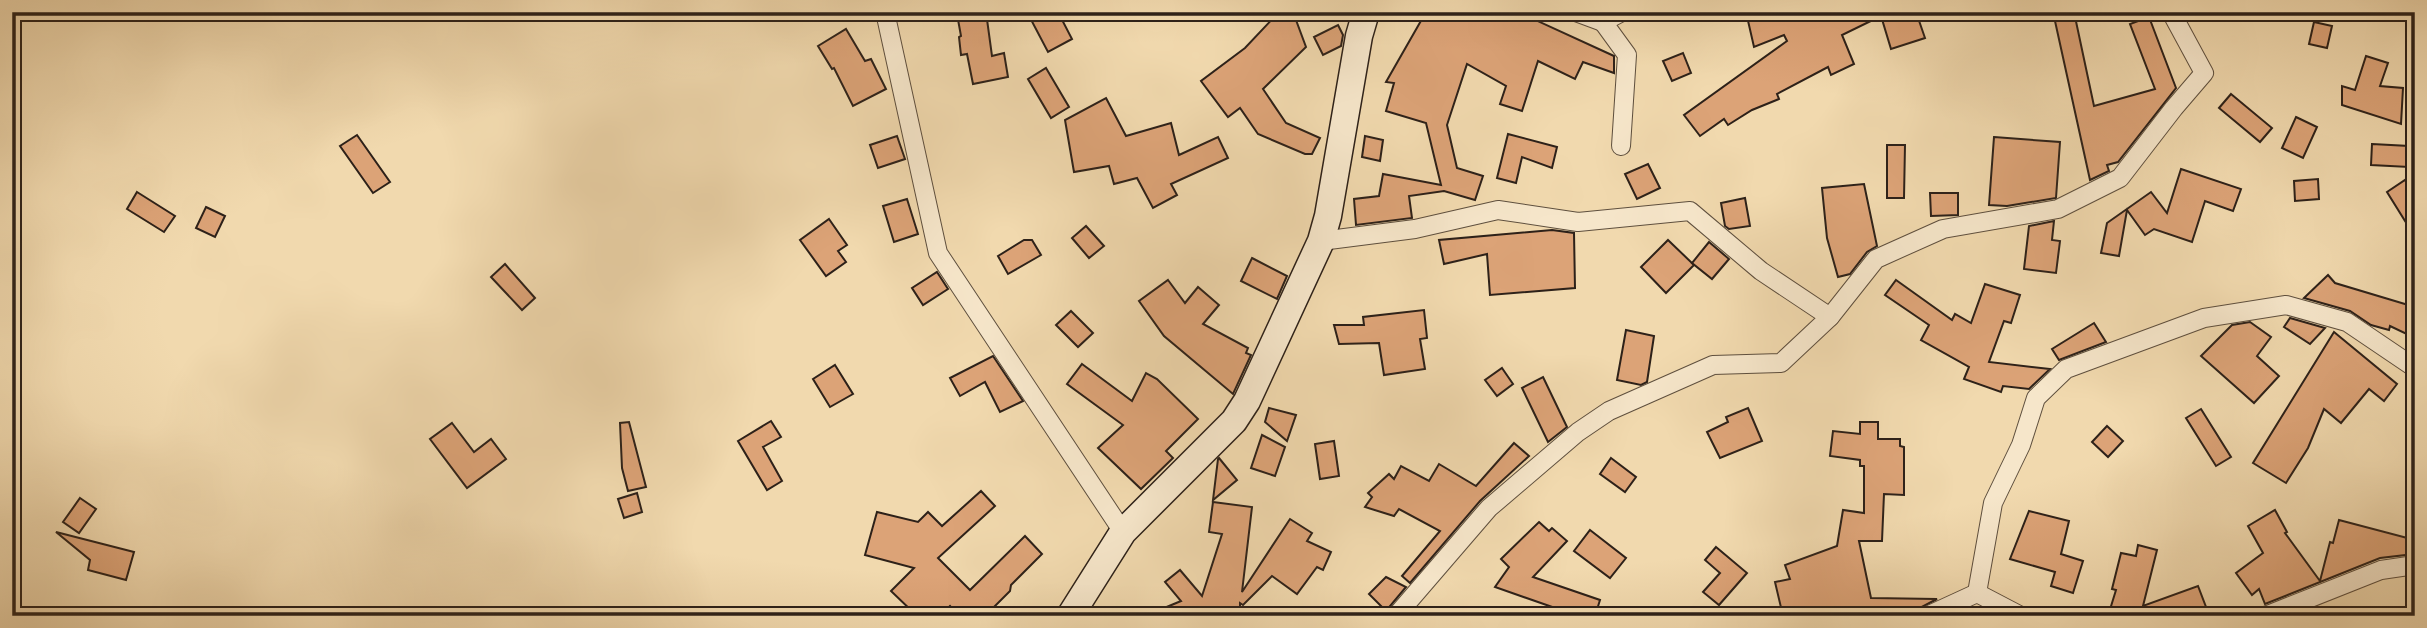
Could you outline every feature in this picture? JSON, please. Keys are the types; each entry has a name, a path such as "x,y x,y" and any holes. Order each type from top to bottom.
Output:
{"main road":[{"path":"1070,616 1123,532 1234,421 1247,401 1321,241 1328,216 1359,36 1366,12"}],"street":[{"path":"885,12 938,253 1123,532"},
{"path":"1576,12 1603,22 1627,55 1621,146"},
{"path":"1603,22 1622,12"},
{"path":"1396,616 1489,508 1588,425 1609,411 1713,365 1781,363 1830,317 1876,259 1943,229 2058,209 2120,178 2204,73 2171,12"},
{"path":"1321,241 1415,229 1498,210 1578,222 1690,211 1761,271 1830,317"},
{"path":"1977,593 1993,503 2021,445 2036,398 2066,369 2204,318 2286,305 2347,322 2415,369"},
{"path":"2265,616 2381,570 2415,565"},
{"path":"1927,616 1977,593"},
{"path":"1977,593 2021,616"}],"building":[{"path":"986,12 992,56 1004,53 1008,77 973,84 967,54 961,55 957,14"},
{"path":"1027,12 1058,12 1072,39 1048,52"},
{"path":"1279,12 1293,12 1306,47 1263,89 1286,123 1320,138 1312,154 1305,154 1258,134 1240,108 1228,117 1201,81 1245,48"},
{"path":"1426,12 1518,12 1614,56 1614,73 1583,62 1575,79 1538,61 1522,111 1500,104 1506,86 1467,64 1447,125 1457,168 1483,176 1475,200 1444,191 1409,196 1412,218 1356,225 1354,199 1379,196 1383,174 1441,185 1426,123 1386,111 1394,83 1386,82"},
{"path":"1746,12 1916,12 1925,38 1891,49 1881,16 1842,35 1854,64 1831,75 1828,67 1777,94 1779,99 1752,110 1728,125 1724,119 1700,136 1684,115 1787,41 1784,35 1754,47"},
{"path":"2053,12 2074,12 2094,106 2155,89 2130,24 2149,17 2176,88 2118,162 2107,165 2109,171 2090,180"},
{"path":"2314,22 2332,26 2327,48 2309,44"},
{"path":"1338,25 1343,35 1341,46 1323,55 1314,37"},
{"path":"846,29 865,61 871,59 886,89 853,106 834,68 832,69 818,46"},
{"path":"1683,53 1691,73 1672,81 1663,61"},
{"path":"2366,56 2388,63 2380,86 2403,88 2401,124 2342,105 2342,86 2355,90"},
{"path":"1046,68 1069,107 1051,118 1028,79"},
{"path":"2231,94 2272,128 2260,142 2219,108"},
{"path":"1106,98 1126,136 1171,123 1179,155 1218,137 1228,158 1171,184 1177,195 1153,208 1137,178 1114,184 1109,166 1074,172 1065,120"},
{"path":"2296,117 2317,127 2303,158 2282,148"},
{"path":"1508,134 1557,147 1552,168 1522,157 1516,183 1497,178"},
{"path":"357,135 390,182 373,193 340,146"},
{"path":"897,136 905,159 878,168 870,145"},
{"path":"1365,136 1383,140 1380,161 1362,157"},
{"path":"1994,137 2060,142 2056,198 2007,206 1989,205"},
{"path":"2372,144 2409,146 2409,167 2371,165"},
{"path":"1887,145 1905,145 1904,198 1887,198"},
{"path":"1648,164 1660,188 1637,199 1625,174"},
{"path":"2181,169 2241,189 2233,211 2205,201 2192,242 2154,229 2145,235 2127,210 2119,256 2101,253 2107,223 2151,192 2167,213"},
{"path":"2318,179 2319,199 2295,201 2294,181"},
{"path":"2405,180 2415,196 2415,237 2387,192"},
{"path":"1864,184 1877,246 1867,252 1850,274 1838,277 1827,238 1822,188"},
{"path":"137,192 175,216 164,232 127,209"},
{"path":"1930,193 1958,193 1958,215 1931,216"},
{"path":"1745,198 1750,226 1729,229 1725,226 1721,203"},
{"path":"907,199 918,234 894,242 883,206"},
{"path":"206,207 225,216 215,237 196,228"},
{"path":"829,219 847,245 838,251 846,262 826,276 800,240"},
{"path":"2054,221 2052,240 2060,241 2056,273 2024,269 2029,226"},
{"path":"1086,226 1104,246 1089,258 1072,238"},
{"path":"1552,230 1574,233 1575,288 1490,295 1487,254 1444,264 1439,240"},
{"path":"1024,240 1032,240 1041,255 1008,274 998,256"},
{"path":"1668,240 1694,265 1666,293 1641,267"},
{"path":"1709,242 1729,259 1712,279 1692,263"},
{"path":"1252,258 1287,276 1277,299 1241,281"},
{"path":"505,264 535,298 522,310 491,277"},
{"path":"937,272 948,289 923,305 912,288"},
{"path":"2328,275 2335,283 2415,307 2415,338 2390,326 2389,330 2371,325 2350,311 2304,298"},
{"path":"1168,280 1185,303 1198,287 1219,305 1203,324 1248,348 1246,353 1251,355 1233,394 1164,336 1139,301"},
{"path":"1896,280 1952,320 1955,314 1971,323 1985,284 2020,295 2011,323 2004,321 1989,362 2050,369 2029,389 2003,386 2001,392 1964,379 1969,367 1921,340 1929,325 1885,295"},
{"path":"1424,310 1427,338 1420,339 1425,369 1384,375 1379,343 1339,344 1334,325 1364,325 1363,317"},
{"path":"1071,311 1093,333 1078,347 1056,325"},
{"path":"2290,318 2325,328 2310,344 2284,327"},
{"path":"2250,322 2271,337 2257,356 2279,376 2254,403 2201,356 2232,325"},
{"path":"2094,323 2106,342 2059,360 2052,349"},
{"path":"1626,330 1654,336 1647,382 1641,385 1617,380"},
{"path":"2334,332 2397,384 2384,401 2369,389 2341,423 2324,409 2308,448 2286,483 2253,463"},
{"path":"993,356 1023,401 1000,412 985,382 960,396 950,378"},
{"path":"1082,364 1132,401 1146,373 1157,379 1198,419 1166,451 1173,458 1141,489 1098,448 1123,425 1067,384"},
{"path":"835,365 853,394 830,407 813,379"},
{"path":"1502,368 1513,384 1497,396 1485,380"},
{"path":"1543,377 1567,427 1548,442 1522,388"},
{"path":"1269,408 1296,415 1287,441 1265,422"},
{"path":"1748,408 1762,441 1720,458 1707,432 1728,422 1726,417"},
{"path":"2201,409 2231,457 2216,466 2186,418"},
{"path":"771,421 781,437 763,447 782,481 767,490 738,441"},
{"path":"629,422 646,487 628,491 622,468 620,423"},
{"path":"1860,422 1878,422 1878,439 1900,439 1900,446 1904,447 1904,495 1884,494 1882,541 1859,541 1871,598 1937,599 1918,609 1895,616 1783,616 1775,582 1790,579 1785,565 1837,546 1843,510 1864,513 1864,466 1860,466 1860,460 1830,456 1833,431 1860,434"},
{"path":"452,423 474,452 491,439 506,459 467,488 430,439"},
{"path":"2107,426 2123,441 2108,457 2092,442"},
{"path":"1262,435 1285,447 1275,476 1251,468"},
{"path":"1334,441 1339,476 1320,479 1315,444"},
{"path":"1514,443 1529,456 1480,501 1410,583 1402,576 1440,531 1399,509 1394,516 1365,507 1372,497 1368,493 1389,474 1394,479 1401,466 1429,481 1439,464 1476,486"},
{"path":"1611,458 1636,477 1625,492 1600,474"},
{"path":"1218,459 1237,480 1213,500"},
{"path":"981,491 995,506 938,558 970,590 1025,536 1042,554 985,616 959,616 950,606 940,616 917,616 891,591 914,568 865,555 877,512 918,522 928,512 942,526"},
{"path":"637,493 642,512 624,518 618,499"},
{"path":"80,498 96,509 79,533 63,522"},
{"path":"1213,502 1252,507 1242,592 1290,519 1312,533 1307,541 1331,552 1323,570 1317,567 1297,594 1272,576 1243,605 1240,603 1240,609 1232,616 1145,616 1181,601 1165,582 1180,570 1202,596 1222,534 1209,532"},
{"path":"2275,510 2287,532 2285,533 2320,581 2339,520 2415,540 2414,554 2380,558 2265,604 2259,589 2252,595 2236,573 2263,553 2248,526"},
{"path":"2029,511 2069,521 2061,554 2083,561 2073,593 2051,586 2055,572 2010,559"},
{"path":"1539,522 1549,531 1552,528 1567,541 1533,577 1600,600 1595,616 1578,616 1495,587 1509,567 1501,559"},
{"path":"1590,530 1626,558 1610,578 1574,551"},
{"path":"56,532 134,552 126,580 88,570 90,560"},
{"path":"2138,545 2157,550 2143,606 2198,586 2206,607 2183,616 2108,616 2116,590 2112,589 2121,553 2136,556"},
{"path":"1716,547 1747,573 1719,605 1703,592 1720,573 1705,560"},
{"path":"1386,577 1406,587 1386,611 1369,594"}]}
